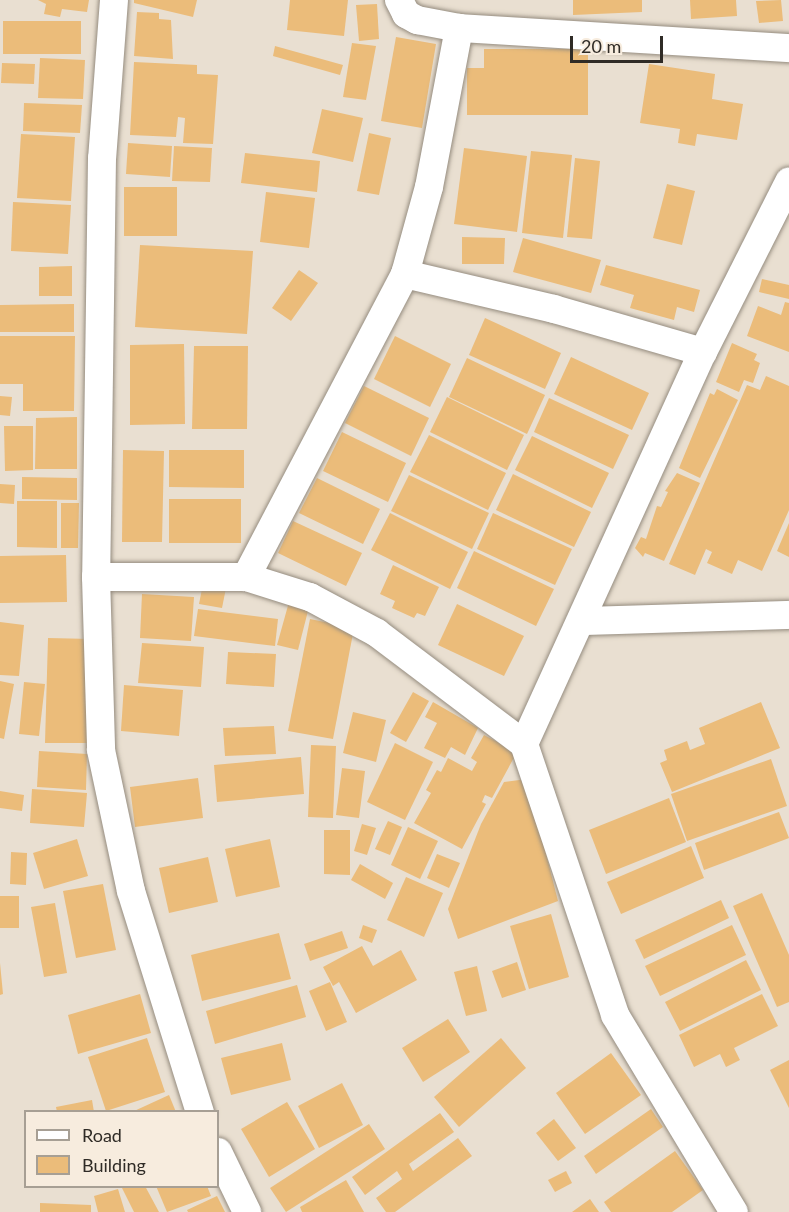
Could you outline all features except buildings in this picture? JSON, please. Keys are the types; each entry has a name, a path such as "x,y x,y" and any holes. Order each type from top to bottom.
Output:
{"street":[{"path":"114,0 102,158 96,577 101,750 131,891 199,1110"},
{"path":"399,0 406,14 417,20 459,28 789,48"},
{"path":"246,577 405,274 429,188 459,28"},
{"path":"524,744 703,352 789,182"},
{"path":"405,274 543,306 703,352"},
{"path":"96,577 246,577 310,597 377,633 524,744 615,1015 734,1212"},
{"path":"582,621 789,615"},
{"path":"219,1154 247,1212"}]}
